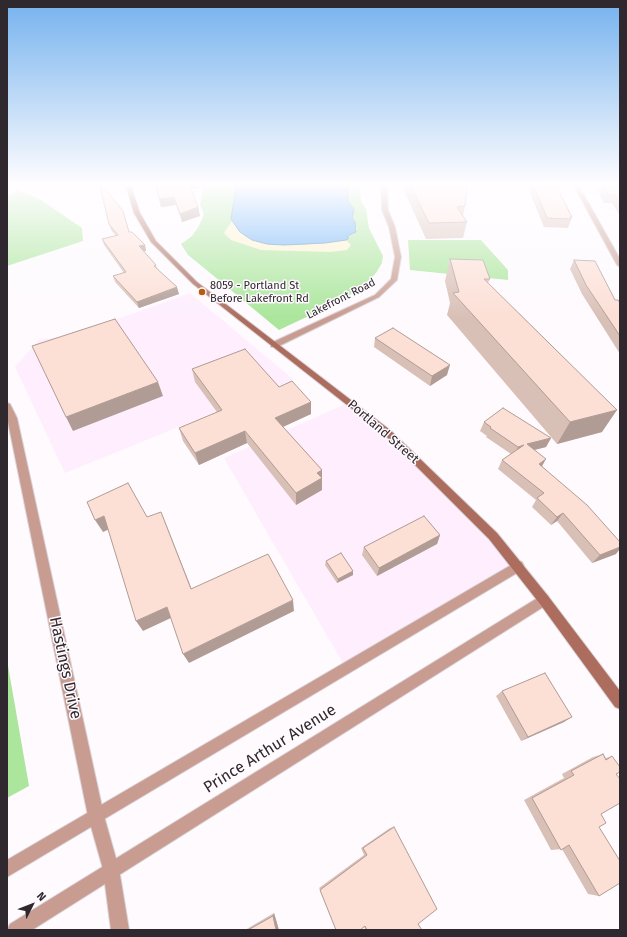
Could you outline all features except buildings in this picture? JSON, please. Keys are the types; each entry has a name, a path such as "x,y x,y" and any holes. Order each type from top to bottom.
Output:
{"main road":[{"name":"Portland Street","path":"147,230 154,242 195,283 387,432 493,536 518,566 620,702"}],"street":[{"name":"Lakefront Road","path":"274,345 377,296 394,280 398,257 393,230"},
{"path":"600,230 620,265"},
{"name":"Hastings Drive","path":"7,406 12,418 32,510 96,816 112,870 120,930"},
{"path":"7,869 518,566"},
{"name":"Prince Arthur Avenue","path":"16,930 544,600"}],"shaded area":[{"path":"190,293 294,380 65,473 15,367 40,339 67,337"},
{"path":"348,403 390,435 518,566 347,670 224,458"}],"green space":[{"path":"7,230 82,230 83,241 7,266"},
{"path":"196,230 301,230 348,237 354,234 357,230 370,230 383,256 382,263 376,273 361,288 334,304 279,330 188,255 181,244 192,236"},
{"path":"408,240 481,240 508,270 508,280 410,270"},
{"path":"7,660 29,786 7,798"}],"sand":[{"path":"226,230 238,230 248,238 262,243 302,245 346,240 351,245 347,250 330,252 261,250 231,240 224,233"}],"water":[{"path":"238,230 356,230 356,232 348,236 348,239 346,240 325,243 284,245 267,244 252,240"}],"place":[{"name":"8059 - Portland St Before Lakefront Rd","path":"202,292"}]}
